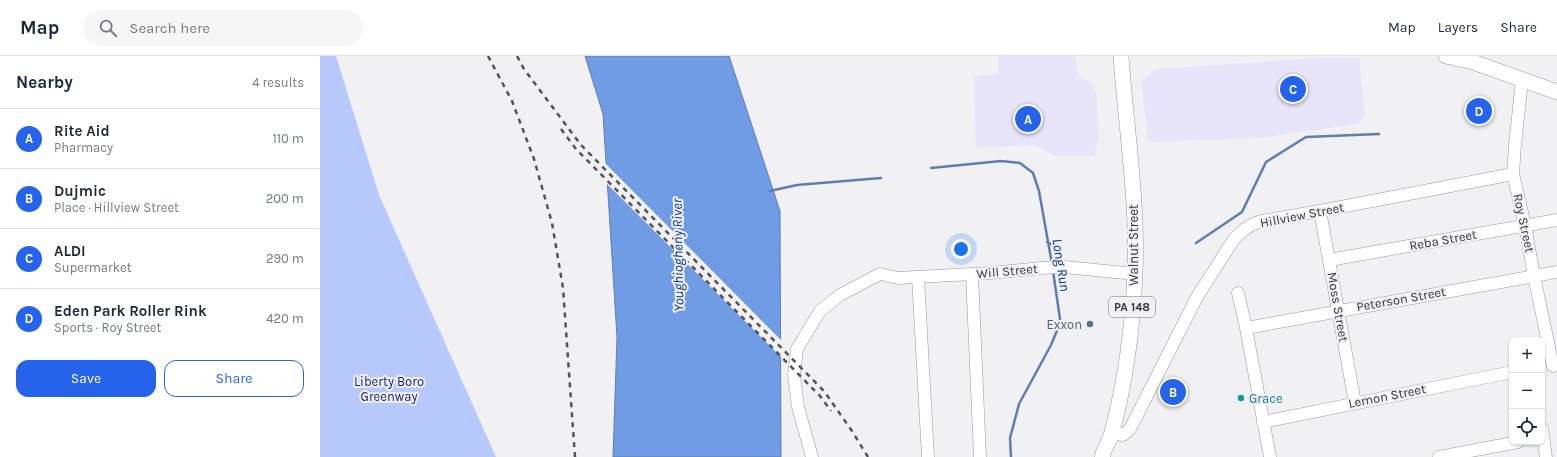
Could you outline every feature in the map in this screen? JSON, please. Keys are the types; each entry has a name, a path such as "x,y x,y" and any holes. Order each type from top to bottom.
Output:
{"main road":[{"name":"Walnut Street","path":"1113,457 1112,433 1127,352 1135,274 1136,228 1122,56"},
{"path":"1446,56 1473,62 1557,92"},
{"name":"Walnut Street","path":"1102,457 1103,451 1112,433"}],"street":[{"name":"Roy Street","path":"1522,80 1513,174 1525,225 1551,366"},
{"name":"Hillview Street","path":"1112,433 1123,435 1130,429 1196,297 1234,239 1245,229 1253,224 1513,174"},
{"name":"Moss Street","path":"1320,212 1355,402"},
{"name":"Reba Street","path":"1329,260 1557,220"},
{"name":"Will Street","path":"812,457 798,407 794,375 797,349 820,311 840,295 880,274 898,278 1065,267 1135,274"},
{"name":"Peterson Street","path":"1246,328 1557,272"},
{"path":"972,274 980,457"},
{"path":"918,277 928,457"},
{"path":"1238,293 1270,457"},
{"name":"Lemon Street","path":"1263,422 1355,402 1509,373"},
{"path":"1439,457 1509,444"},
{"path":"1544,445 1546,457"}],"shaded area":[{"path":"998,56 1075,56 1078,76 1090,83 1096,92 1099,138 1094,156 1055,156 1037,146 976,147 974,76 998,74"},
{"path":"1319,58 1359,58 1365,116 1358,124 1259,138 1153,142 1148,140 1141,81 1156,69"}],"green space":[{"name":"Liberty Boro Greenway","path":"320,56 336,56 379,195 496,457 320,457"}],"water":[{"name":"Youghiogheny River","path":"585,56 729,56 780,211 781,457 613,457 617,337 603,114"}],"pier":[{"path":"604,162 782,341 783,359 605,182"}],"waterway":[{"path":"1196,243 1242,212 1266,162 1306,137 1379,134"},
{"name":"Long Run","path":"931,168 1001,161 1020,163 1033,173 1039,191 1052,264"},
{"name":"Long Run","path":"770,191 797,185 881,178"},
{"name":"Long Run","path":"1047,242 1053,245"},
{"name":"Long Run","path":"1011,457 1010,438 1019,404 1051,345 1059,326 1060,319 1053,271"}],"railway":[{"path":"488,56 512,101 534,159 552,223 563,288 575,457"},
{"path":"517,56 524,69 581,145 824,391 868,457"},
{"path":"561,129 576,149 820,396 831,411"}],"place":[{"name":"ALDI","path":"1293,89"},
{"name":"Eden Park Roller Rink","path":"1479,111"},
{"name":"Rite Aid","path":"1028,119"},
{"name":"Exxon","path":"1090,324"},
{"name":"Dujmic","path":"1173,392"},
{"name":"Grace","path":"1241,398"}]}
